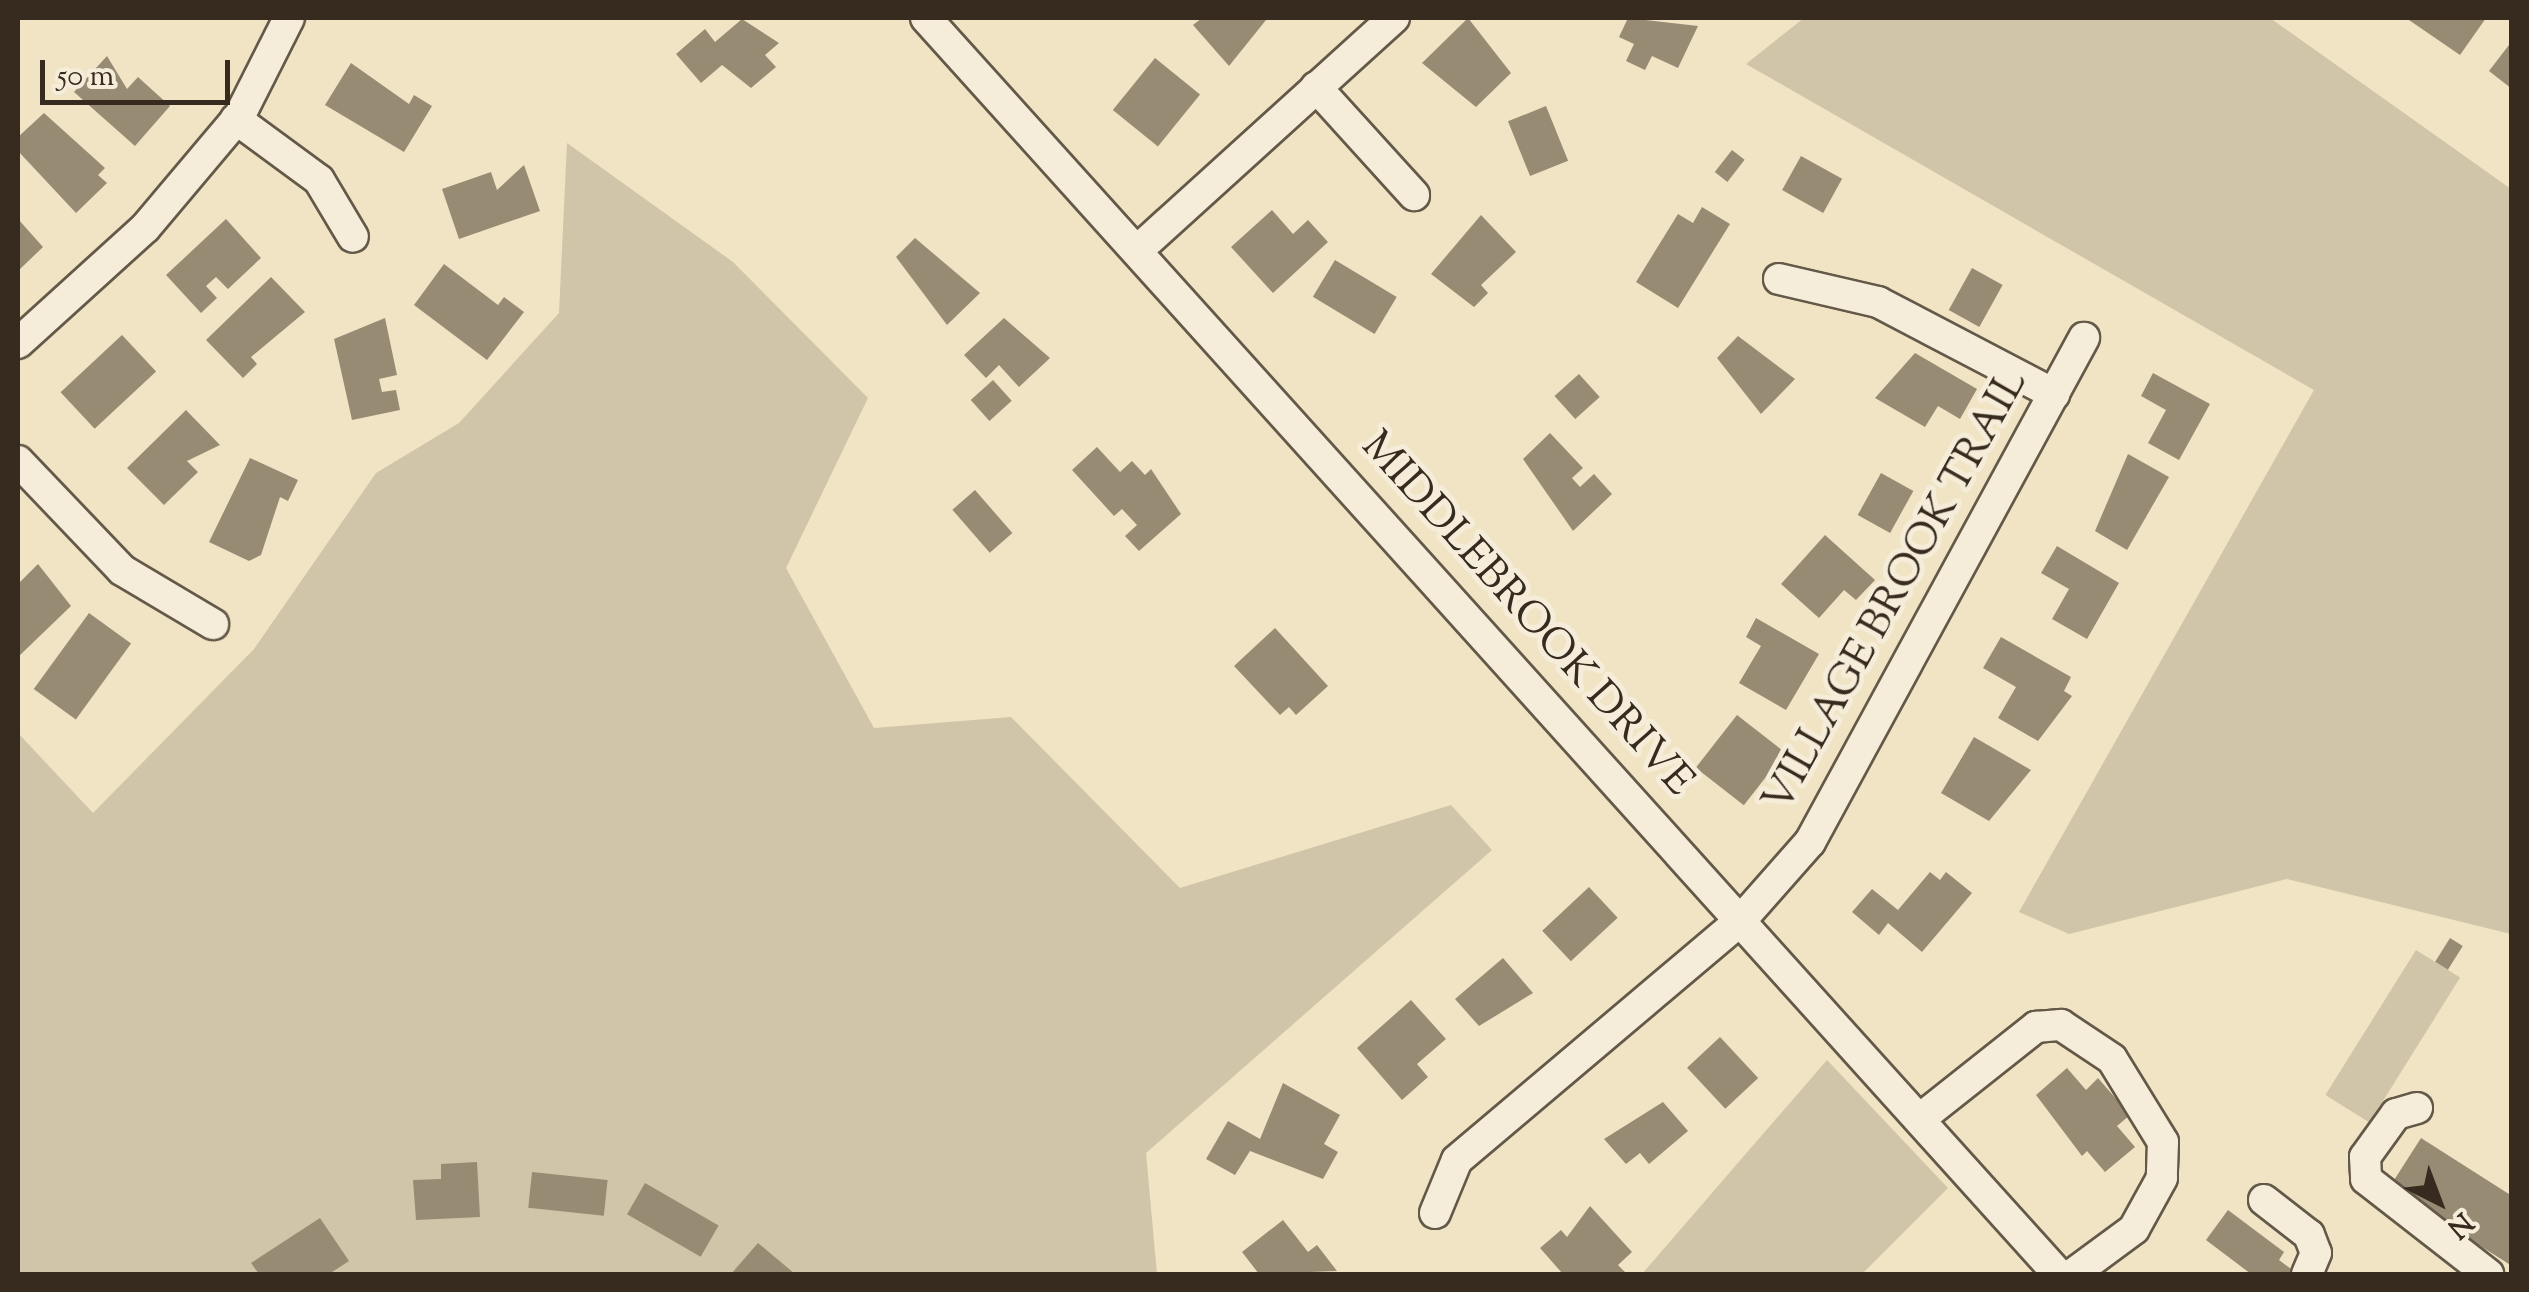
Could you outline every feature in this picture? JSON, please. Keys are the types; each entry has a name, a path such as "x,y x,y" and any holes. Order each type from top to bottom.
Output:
{"street":[{"path":"18,342 145,228 236,120 288,18"},
{"name":"MIDDLEBROOK DRIVE","path":"926,18 1140,248 2058,1274"},
{"path":"1140,248 1394,18"},
{"path":"1316,86 1414,195"},
{"path":"236,120 319,180 353,237"},
{"path":"1779,280 1878,302 2054,394"},
{"name":"VILLAGE BROOK TRAIL","path":"1435,1213 1457,1160 1742,920 1843,790 2084,338"},
{"path":"18,461 122,570 213,624"},
{"path":"1921,1118 2036,1028 2061,1025 2112,1059 2163,1142 2162,1178 2134,1229 2073,1274"},
{"path":"2417,1108 2396,1114 2365,1158 2366,1179 2488,1274"},
{"path":"2264,1200 2309,1235 2316,1253 2306,1274"}],"shaded area":[{"path":"1804,18 2270,18 2511,189 2511,934 2287,879 2069,934 2019,912 2314,390 1746,64"},
{"path":"567,143 733,262 868,398 786,568 874,728 1011,717 1180,888 1451,805 1492,850 1146,1153 1157,1274 18,1274 18,733 93,813 254,649 376,473 459,423 559,313"},
{"path":"2416,950 2460,978 2369,1123 2325,1095"},
{"path":"1827,1060 1948,1188 1862,1274 1642,1274"}],"building":[{"path":"1202,18 1266,20 1229,66 1193,25"},
{"path":"1468,18 1511,73 1476,107 1422,63"},
{"path":"1628,18 1698,26 1678,68 1652,56 1645,70 1626,61 1634,44 1619,37"},
{"path":"2406,18 2486,18 2460,55"},
{"path":"742,19 779,43 765,55 776,67 751,88 722,65 701,83 676,54 705,29 715,42"},
{"path":"2512,41 2512,89 2489,71"},
{"path":"107,56 127,89 138,77 170,106 135,146 74,92"},
{"path":"1155,58 1200,95 1158,147 1113,110"},
{"path":"351,63 409,104 414,95 432,106 404,152 325,105"},
{"path":"1546,106 1568,161 1530,176 1508,121"},
{"path":"44,113 105,168 98,175 107,183 76,213 18,151 18,137"},
{"path":"1732,150 1745,160 1727,182 1715,172"},
{"path":"1801,156 1842,179 1823,213 1782,190"},
{"path":"524,165 540,211 459,239 442,189 491,172 497,190"},
{"path":"1702,207 1730,224 1678,308 1636,282 1678,214 1693,223"},
{"path":"1272,210 1293,234 1308,220 1328,242 1273,293 1231,247"},
{"path":"1481,215 1516,252 1481,285 1488,293 1474,307 1431,274"},
{"path":"18,219 43,247 18,271"},
{"path":"226,219 261,258 228,289 216,277 206,286 217,298 201,313 166,275"},
{"path":"915,238 980,293 947,325 896,257"},
{"path":"1335,260 1397,297 1375,334 1313,297"},
{"path":"444,264 498,305 504,297 524,312 487,360 414,305"},
{"path":"1972,268 2003,285 1979,327 1949,310"},
{"path":"271,277 305,312 251,357 257,364 243,378 206,340"},
{"path":"385,318 397,375 379,379 382,392 396,390 400,410 352,420 334,339"},
{"path":"1004,318 1050,358 1019,387 999,365 986,378 964,355"},
{"path":"122,335 156,372 95,429 61,392"},
{"path":"1738,336 1795,379 1761,414 1717,358"},
{"path":"1915,353 1977,389 1960,419 1938,406 1925,427 1875,398"},
{"path":"2153,373 2210,404 2179,460 2148,443 2166,410 2141,396"},
{"path":"1579,374 1600,397 1575,419 1554,396"},
{"path":"993,380 1012,401 989,421 971,400"},
{"path":"186,410 220,445 187,461 198,472 164,505 127,468"},
{"path":"1550,433 1583,468 1572,478 1580,487 1594,474 1612,494 1573,531 1523,459"},
{"path":"1097,447 1120,472 1132,461 1145,475 1151,469 1181,514 1139,551 1125,536 1137,525 1122,509 1114,516 1072,470"},
{"path":"2128,454 2169,477 2127,550 2095,531"},
{"path":"250,458 298,480 288,501 280,497 261,555 249,561 209,542"},
{"path":"1881,473 1913,491 1890,533 1858,515"},
{"path":"975,490 1012,533 990,553 952,510"},
{"path":"1825,535 1875,580 1856,600 1844,590 1819,618 1781,584"},
{"path":"2057,546 2119,583 2087,639 2052,619 2069,589 2041,573"},
{"path":"38,564 71,606 18,657 18,584"},
{"path":"89,613 131,644 76,720 34,689"},
{"path":"1756,618 1819,654 1786,710 1739,683 1761,646 1746,637"},
{"path":"1275,628 1328,686 1296,715 1289,707 1280,715 1234,666"},
{"path":"2001,637 2071,677 2064,691 2072,696 2038,741 1998,718 2016,687 1983,668"},
{"path":"1737,715 1785,753 1744,805 1696,768"},
{"path":"1974,737 2031,770 1989,821 1941,793"},
{"path":"1930,872 1940,880 1946,872 1972,893 1922,952 1888,923 1879,935 1852,912 1872,889 1898,910"},
{"path":"1589,887 1618,918 1571,961 1542,931"},
{"path":"2450,938 2463,946 2448,970 2435,962"},
{"path":"1503,958 1533,993 1479,1026 1455,999"},
{"path":"1411,1000 1446,1039 1417,1064 1428,1077 1402,1100 1357,1048"},
{"path":"1720,1037 1758,1078 1725,1109 1687,1068"},
{"path":"2067,1068 2086,1090 2098,1078 2130,1115 2117,1126 2135,1147 2105,1172 2087,1151 2082,1156 2036,1095"},
{"path":"1283,1083 1340,1115 1324,1144 1338,1152 1323,1179 1250,1151 1235,1175 1206,1159 1228,1121 1260,1139"},
{"path":"1663,1102 1688,1131 1649,1164 1640,1153 1626,1164 1604,1139"},
{"path":"2421,1138 2512,1196 2512,1266 2389,1188"},
{"path":"477,1162 480,1217 416,1220 413,1180 441,1179 441,1164"},
{"path":"532,1172 608,1180 604,1216 528,1208"},
{"path":"645,1183 719,1226 701,1257 627,1214"},
{"path":"1590,1206 1632,1252 1618,1265 1627,1274 1562,1273 1540,1248 1561,1230 1567,1237"},
{"path":"2228,1210 2284,1252 2279,1260 2298,1274 2251,1274 2206,1240"},
{"path":"320,1218 349,1261 329,1274 259,1274 251,1263"},
{"path":"1283,1220 1308,1252 1317,1245 1337,1271 1259,1274 1242,1252"},
{"path":"758,1243 795,1274 731,1274"}]}
